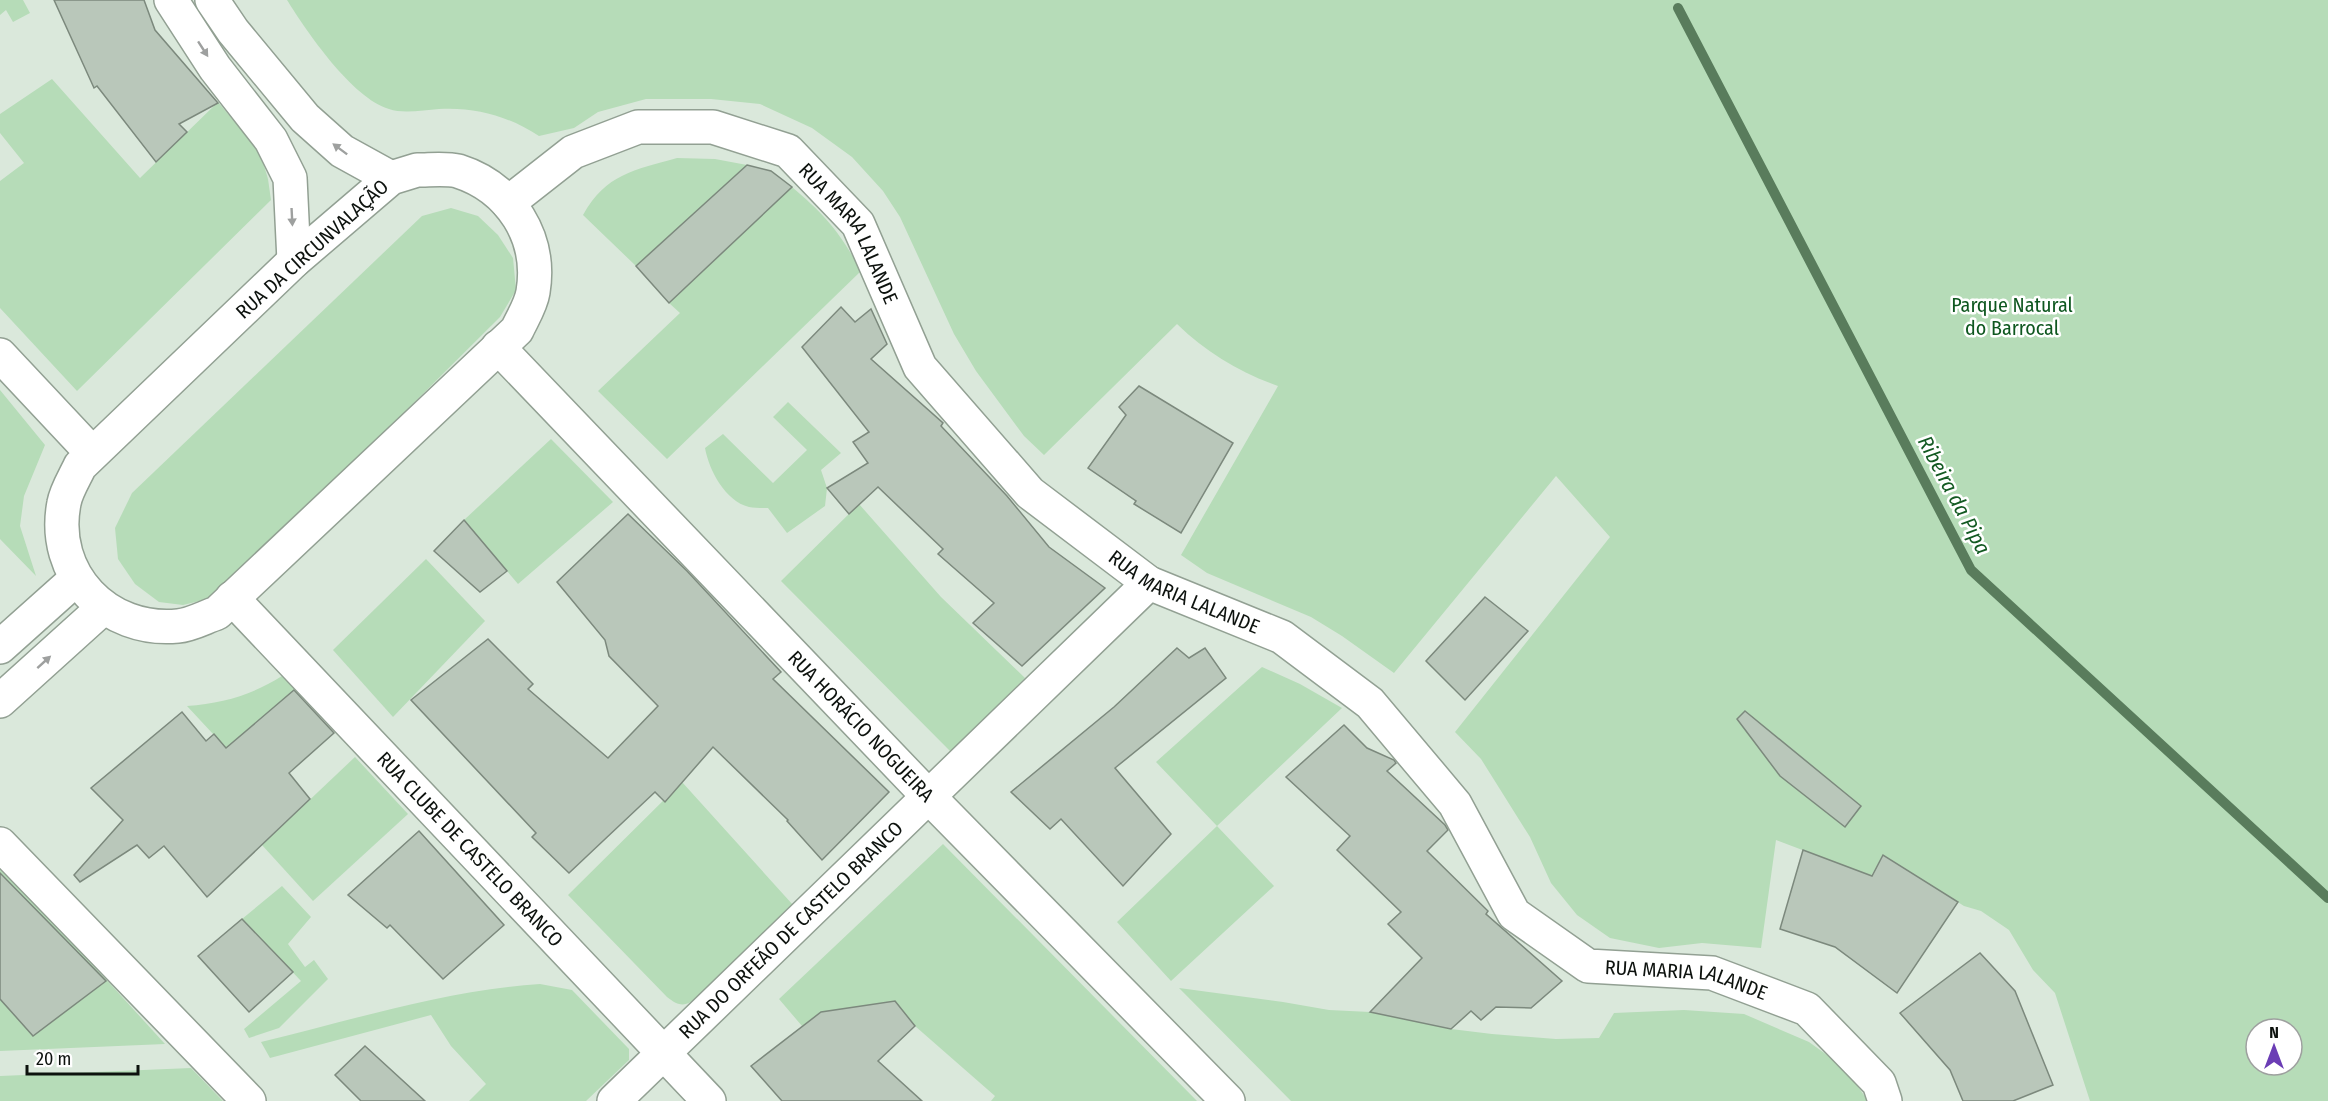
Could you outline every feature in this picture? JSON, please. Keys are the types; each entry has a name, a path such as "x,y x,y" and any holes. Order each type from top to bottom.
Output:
{"street":[{"path":"171,0 215,68 271,140 290,178 294,261"},
{"path":"212,0 233,31 305,118 342,151 391,178"},
{"name":"RUA MARIA LALANDE","path":"507,203 573,152 638,127 713,127 788,151 858,224 921,367 1030,493 1149,583 1282,637 1370,703 1455,804 1514,914 1588,966 1712,973 1807,1009 1879,1083 1885,1101"},
{"name":"RUA DA CIRCUNVALAÇÃO","path":"417,170 457,171 493,188 520,217 535,255 533,294 516,330 217,613 180,626 140,625 103,608 76,579 62,542 64,502 80,466 294,261 391,178 417,170"},
{"name":"RUA HORÁCIO NOGUEIRA","path":"498,347 928,797 1228,1101"},
{"path":"0,355 92,453"},
{"path":"0,648 76,579"},
{"name":"RUA DO ORFEÃO DE CASTELO BRANCO","path":"614,1101 1149,583"},
{"name":"RUA CLUBE DE CASTELO BRANCO","path":"232,598 709,1101"},
{"path":"0,701 103,608"},
{"path":"0,844 249,1101"}],"green space":[{"path":"0,0 23,0 30,13 13,22 6,10 0,15"},
{"name":"Parque Natural do Barrocal","path":"287,0 2328,0 2328,1101 2090,1101 2055,993 2033,970 2009,930 1981,911 1964,906 1883,855 1871,876 1776,840 1761,948 1702,943 1659,948 1610,938 1577,915 1551,883 1530,837 1481,759 1455,732 1610,537 1556,476 1394,673 1311,617 1207,573 1181,555 1278,386 1224,361 1177,324 1044,455 1024,436 976,371 954,334 900,217 883,191 852,157 812,128 760,104 711,99 646,99 598,112 574,128 539,136 516,123 479,111 389,109 360,92 318,46"},
{"path":"52,79 140,178 218,102 260,152 271,200 77,391 0,308 0,181 24,163 0,133 0,114"},
{"path":"677,158 715,159 747,165 636,266 583,215 601,190 612,182 634,170"},
{"path":"792,187 831,225 861,271 667,459 598,391 680,313 669,303"},
{"path":"451,208 478,216 498,235 513,258 516,290 500,317 220,596 183,605 159,602 135,584 118,559 115,528 132,493 422,216"},
{"path":"0,390 45,445 24,496 20,526 36,576 0,539"},
{"path":"788,402 841,453 821,470 827,488 825,506 787,533 768,508 740,504 726,491 714,475 705,448 723,434 773,483 807,450 773,417"},
{"path":"551,439 613,502 518,584 464,520"},
{"path":"859,504 941,597 1025,678 951,752 781,581"},
{"path":"426,559 485,621 393,717 333,650"},
{"path":"1262,667 1300,684 1342,708 1217,826 1156,762"},
{"path":"282,676 299,686 226,748 187,706 237,697"},
{"path":"355,757 408,814 313,901 262,845"},
{"path":"682,782 793,905 701,995 684,1004 667,997 568,895"},
{"path":"1217,826 1274,886 1171,981 1117,922"},
{"path":"943,844 1197,1101 991,1101 995,1096 915,1026 895,1001 821,1012 802,1026 779,999"},
{"path":"0,863 165,1044 0,1051"},
{"path":"282,886 311,917 288,944 305,967 314,960 328,979 279,1028 249,1038 244,1029 301,981 242,919"},
{"path":"540,984 572,990 629,1049 629,1060 586,1101 469,1101 486,1084 451,1046 431,1015 270,1058 261,1042 434,999 505,987"},
{"path":"1179,988 1329,1010 1370,1012 1451,1029 1556,1039 1599,1038 1614,1013 1684,1010 1744,1014 1809,1042 1845,1068 1868,1101 1291,1101"},
{"path":"191,1068 223,1101 0,1101 0,1076"}],"building":[{"path":"54,0 144,0 155,30 218,103 179,124 187,132 156,162 97,86 94,88"},
{"path":"747,165 771,171 792,187 669,303 636,266"},
{"path":"841,307 855,322 871,309 887,344 871,359 943,423 941,426 1007,496 1049,547 1105,588 1022,666 973,623 994,603 938,554 943,549 878,487 849,514 827,488 868,463 853,442 869,432 802,347"},
{"path":"1139,386 1233,443 1181,533 1134,504 1136,501 1088,468 1126,415 1119,407"},
{"path":"628,514 687,571 781,672 773,679 889,792 822,860 788,820 713,747 665,802 655,792 569,873 532,837 536,833 411,700 488,639 533,684 528,689 608,758 658,706 609,656 605,640 557,582"},
{"path":"464,520 507,571 480,592 434,551"},
{"path":"1485,597 1528,631 1465,700 1426,661"},
{"path":"1177,648 1189,658 1205,648 1226,678 1115,768 1171,834 1123,886 1061,819 1050,829 1011,792 1114,707"},
{"path":"294,690 334,733 289,773 310,799 207,897 164,846 149,858 137,845 80,882 74,875 123,820 91,788 182,712 206,741 214,734 226,748"},
{"path":"1745,711 1861,806 1845,827 1780,776 1737,719"},
{"path":"1344,725 1367,748 1394,760 1396,763 1387,771 1445,825 1448,830 1427,851 1488,911 1486,914 1562,981 1531,1008 1496,1007 1481,1020 1471,1011 1451,1029 1370,1012 1422,958 1388,924 1401,912 1337,850 1350,836 1286,777"},
{"path":"419,831 504,925 443,979 390,925 387,928 348,895"},
{"path":"1803,850 1872,876 1883,855 1958,902 1897,993 1835,947 1780,929"},
{"path":"0,873 106,981 33,1036 0,999"},
{"path":"242,919 293,972 249,1012 198,956"},
{"path":"1980,953 2015,991 2053,1085 2013,1101 1963,1101 1950,1070 1900,1013"},
{"path":"895,1001 915,1026 878,1061 922,1101 782,1101 751,1066 821,1012"},
{"path":"365,1046 425,1101 361,1101 335,1075"}],"waterway":[{"name":"Ribeira da Pipa","path":"1678,8 1971,570 2328,898"}]}
